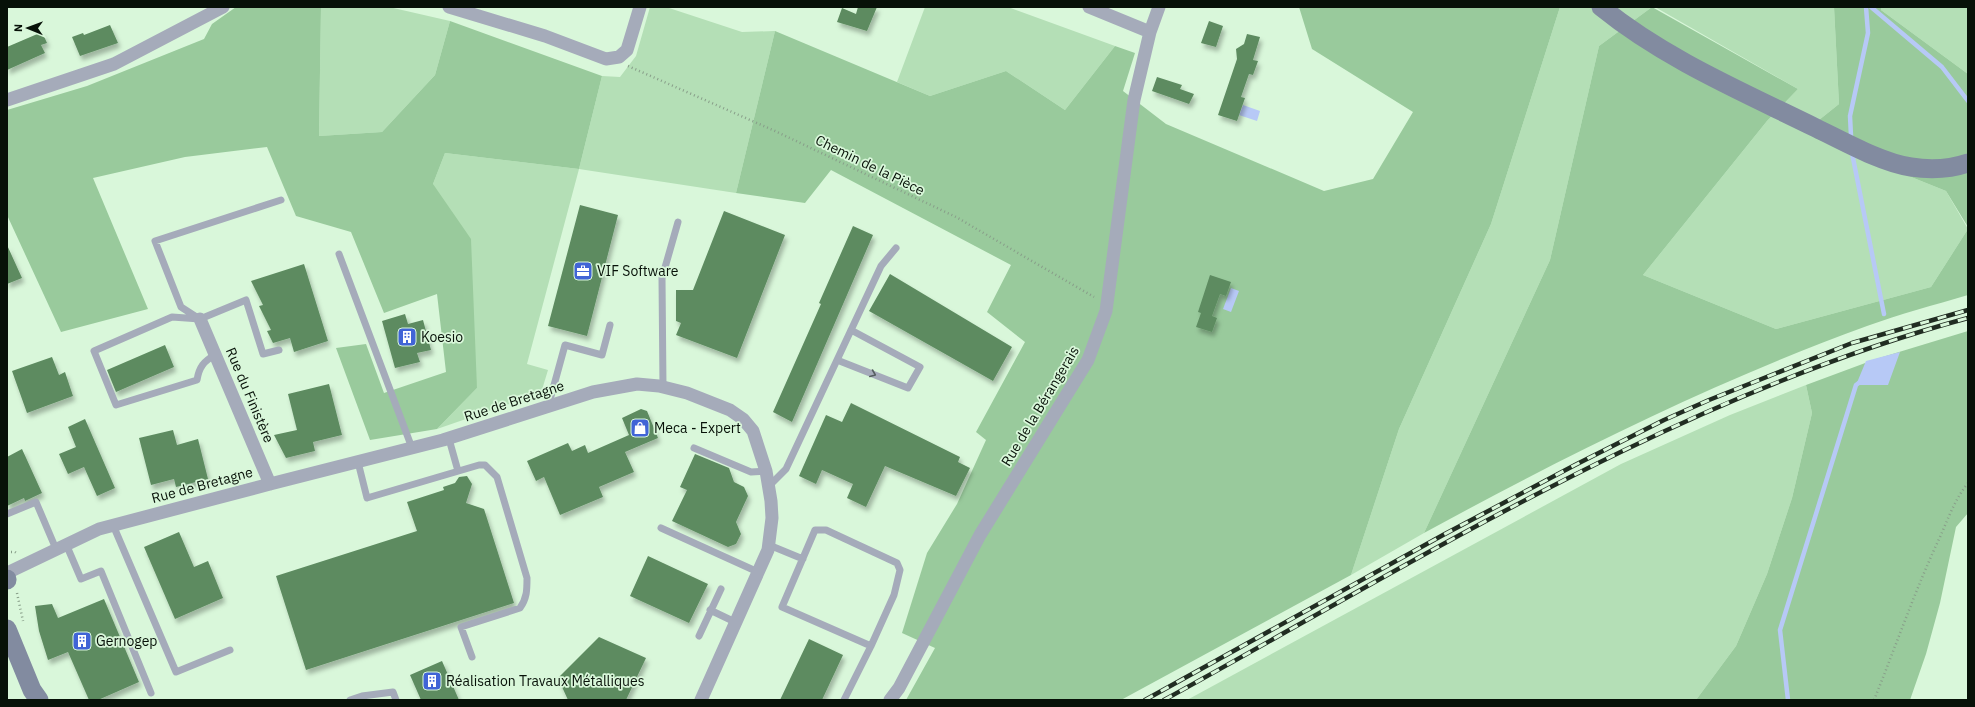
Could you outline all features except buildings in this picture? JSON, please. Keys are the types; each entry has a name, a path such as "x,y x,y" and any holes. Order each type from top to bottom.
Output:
{"street":[{"path":"7,100 114,64 223,7"},
{"path":"449,7 545,36 606,58 619,57 627,50 640,7"},
{"path":"1089,7 1150,32"},
{"name":"Rue de la Bérangerais","path":"890,700 899,688 980,535 1088,360 1106,311 1134,100 1150,32 1159,7"},
{"path":"1601,7 1641,36 1720,80 1841,140 1890,161 1910,167 1931,168 1943,168 1968,163"},
{"name":"Rue du Finistère","path":"200,319 270,484"},
{"name":"Rue de Bretagne","path":"7,573 22,564 99,529 449,439 593,392 637,384 663,387 687,393 730,410 743,419 753,431 766,471 772,518 769,544 701,700"},
{"path":"16,628 32,690 39,700"}],"lane":[{"path":"200,319 181,307 155,241 280,200"},
{"path":"663,387 662,278 678,222"},
{"path":"768,486 786,469 881,266 896,248"},
{"path":"339,254 412,448"},
{"path":"215,355 205,361 199,370 197,380 116,405 94,351 172,317 200,319 246,300 264,354 279,350"},
{"path":"548,407 565,345 602,355 610,325"},
{"path":"837,360 908,388 920,367 851,330"},
{"path":"449,439 458,471"},
{"path":"694,448 751,472 766,471"},
{"path":"358,462 367,498 479,465 485,465 497,477 527,578 526,600 520,608 461,627 472,657"},
{"path":"7,514 36,502 81,579 101,571 151,694"},
{"path":"114,526 176,672 230,650"},
{"path":"661,528 758,572"},
{"path":"844,700 871,646 894,595 900,570 897,563 826,530 815,530 782,607 871,646"},
{"path":"769,544 803,558"},
{"path":"699,636 721,589"},
{"path":"710,610 735,622"},
{"path":"350,700 393,692 396,700"}],"path":[{"name":"Chemin de la Pièce","path":"619,57 629,67 776,131 956,217 1096,298 1107,301"},
{"path":"1874,700 1926,566 1962,490 1968,483"},
{"path":"7,552 15,552 19,555 22,564"},
{"path":"11,583 18,600 16,628"}],"green space":[{"path":"236,7 321,7 319,136 382,132 435,75 450,21 602,76 579,169 445,153 433,184 471,239 477,388 437,429 370,440 336,348 366,344 384,393 446,372 437,294 384,313 351,232 296,216 267,147 185,157 93,178 148,309 61,332 7,215 7,110 87,86 204,39 212,24"},
{"path":"321,7 389,7 450,21 435,75 382,132 319,136"},
{"path":"650,7 666,7 742,32 775,31 736,193 579,169 602,76 620,77 636,56"},
{"path":"925,7 1008,7 1115,46 1065,110 1006,71 930,96 897,82"},
{"path":"1299,7 1560,7 1491,224 1399,429 1351,575 1121,700 906,700 935,648 902,633 927,553 957,504 986,440 976,432 1025,342 987,312 1011,265 831,170 805,203 736,193 775,31 930,96 1006,71 1065,110 1115,46 1135,53 1123,91 1166,124 1324,191 1373,179 1413,112 1312,49"},
{"path":"1560,7 1652,7 1599,46 1550,260 1424,533 1351,575 1399,429 1491,224"},
{"path":"1652,7 1798,89 1767,121 1643,275 1776,329 1931,287 1968,229 1968,295 1867,326 1753,371 1641,421 1586,448 1424,533 1550,260 1599,46"},
{"path":"1655,7 1834,7 1839,104 1819,120 1814,138 1946,191 1968,229 1931,287 1776,329 1643,275 1767,121 1798,89"},
{"path":"1834,7 1881,7 1881,10 1968,74 1968,227 1946,191 1814,138 1819,120 1839,104"},
{"path":"1881,7 1968,7 1968,74 1881,10"},
{"path":"445,153 579,169 527,364 548,370 541,393 437,429 477,388 433,184"},
{"path":"1968,331 1968,513 1956,527 1940,603 1926,654 1910,700 1696,700 1736,646 1767,574 1792,498 1812,413 1806,385 1876,359"},
{"path":"1806,385 1812,413 1792,498 1767,574 1736,646 1696,700 1187,700 1621,464 1730,415"}],"water":[{"path":"1243,105 1260,111 1257,121 1239,115"},
{"path":"1231,288 1239,291 1231,312 1223,309"},
{"path":"1900,352 1888,385 1856,385 1866,361"}],"waterway":[{"path":"1851,136 1850,116 1868,33 1866,7"},
{"path":"1871,7 1942,67 1968,101"},
{"path":"1852,153 1884,314"},
{"path":"1788,700 1780,630 1856,385 1860,382"}],"railway":[{"path":"1145,700 1443,535 1664,420 1709,400 1852,343 1968,310"},
{"path":"1164,700 1456,537 1655,435 1757,390 1861,351 1968,318"}],"place":[{"name":"VIF Software","path":"583,271"},
{"name":"Koesio","path":"407,337"},
{"name":"Meca - Expert","path":"640,428"},
{"name":"Gernogep","path":"82,641"},
{"name":"Réalisation Travaux Métalliques","path":"432,681"}]}
